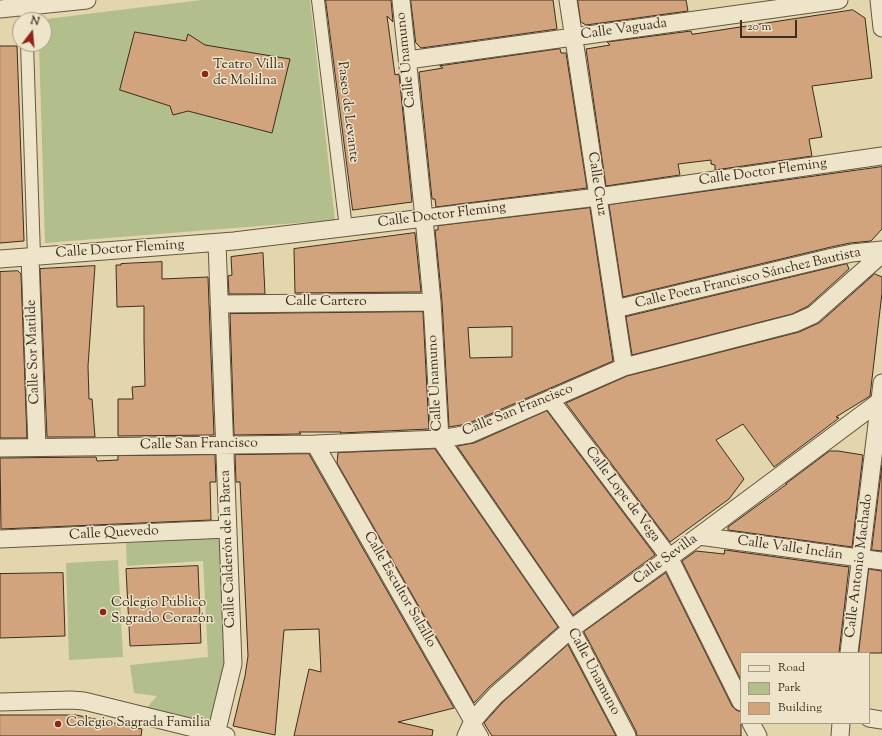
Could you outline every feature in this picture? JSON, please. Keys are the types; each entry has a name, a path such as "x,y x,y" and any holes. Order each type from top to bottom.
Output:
{"street":[{"path":"31,12 87,0"},
{"name":"Paseo de Levante","path":"318,0 346,228"},
{"name":"Calle Unamuno","path":"401,0 432,302 440,439 572,629 627,736"},
{"name":"Calle Cruz","path":"568,0 624,367"},
{"name":"Calle Vaguada","path":"408,60 839,0"},
{"path":"878,0 882,28"},
{"path":"0,9 20,12"},
{"path":"27,52 32,257"},
{"name":"Calle Doctor Fleming","path":"0,259 217,243 346,228 598,196 882,156"},
{"name":"Calle Calderón de la Barca","path":"217,243 234,664 221,735"},
{"name":"Calle Poeta Francisco Sánchez Bautista","path":"615,309 833,257 852,253 882,250"},
{"name":"Calle San Francisco","path":"0,448 316,444 440,439 470,434 624,367 795,323 813,315 882,254"},
{"name":"Calle Sor Matilde","path":"32,257 37,447"},
{"name":"Calle Cartero","path":"219,304 432,302"},
{"name":"Calle Antonio Machado","path":"850,652 882,383"},
{"name":"Calle Lope de Vega","path":"550,399 669,557 740,700"},
{"name":"Calle Sevilla","path":"470,728 484,708 496,695 572,629 881,401"},
{"name":"Calle Escultor Salzillo","path":"316,444 470,728 482,736"},
{"name":"Calle Quevedo","path":"0,539 228,529"},
{"name":"Calle Valle Inclán","path":"699,536 882,561"},
{"path":"0,702 84,701 221,735"},
{"path":"870,718 882,720"},
{"path":"752,724 758,736"},
{"path":"840,736 841,724"}],"green space":[{"path":"201,0 310,0 335,220 45,243 39,52 52,52 52,18"},
{"path":"223,538 226,663 210,725 144,711 157,696 134,693 130,665 208,657 203,561 127,566 126,543"},
{"path":"118,560 123,657 69,660 66,563"}],"building":[{"path":"326,0 391,0 393,22 387,16 395,75 399,74 412,202 353,210"},
{"path":"411,0 553,0 557,29 421,48 416,43"},
{"path":"578,0 686,0 688,11 586,25 581,22"},
{"path":"853,10 865,18 872,78 812,86 822,137 809,139 812,156 715,170 715,165 711,164 711,160 678,164 680,175 606,186 586,49 610,45 607,42 691,31 692,34"},
{"name":"Teatro Villa de Molilna","path":"135,32 186,41 188,34 205,45 290,59 272,133 188,111 173,115 170,106 120,90"},
{"path":"0,46 12,46 12,52 17,52 24,241 0,243"},
{"path":"560,49 561,53 566,53 587,188 436,207 435,199 432,199 419,72 443,68 440,66"},
{"path":"882,167 882,229 871,241 831,247 623,297 609,205"},
{"path":"590,208 613,361 467,424 449,427 442,301 435,230 438,230 438,226","holes":["512,327 512,357 470,358 468,328"]},
{"path":"415,233 421,292 295,293 294,249"},
{"path":"263,253 265,294 229,294 228,276 232,275 231,257"},
{"path":"162,262 162,279 208,277 214,435 118,436 118,399 133,399 132,387 145,386 144,306 117,307 116,265"},
{"path":"847,264 849,269 808,306 792,314 632,355 626,317"},
{"path":"95,266 88,366 89,399 92,399 95,437 47,437 40,269"},
{"path":"18,271 21,274 27,438 0,438 0,272"},
{"path":"875,274 882,277 882,293 870,396 836,417 839,418 774,467 743,424 716,440 744,479 729,499 670,542 566,403 627,376 799,332 819,323"},
{"path":"423,312 429,429 340,433 341,432 299,432 301,434 234,435 230,314"},
{"path":"547,411 655,555 573,615 457,446 474,443"},
{"path":"435,449 558,627 489,687 474,703 337,463 338,453"},
{"path":"830,451 863,455 852,547 728,530 728,527"},
{"path":"309,454 454,708 398,722 433,730 432,736 294,736 309,669 321,672 319,629 284,630 275,735 233,726 245,676 248,656 240,482 236,482 235,455"},
{"path":"215,455 216,482 210,482 211,520 1,529 0,458 96,457 97,461 118,460 118,456"},
{"path":"882,465 882,551 872,550"},
{"path":"725,550 849,567 839,652 740,652 740,678 682,561 696,551 724,554"},
{"path":"198,566 201,643 130,646 126,569"},
{"path":"869,569 882,571 882,653 859,652"},
{"path":"63,573 65,636 0,638 0,574"},
{"path":"666,573 732,706 740,712 741,736 637,736 636,731 584,632"},
{"path":"568,645 616,736 492,736 484,723 503,702"},
{"name":"Colegio Sagrada Familia","path":"0,715 76,715 142,729 141,736 0,736"}],"place":[{"name":"Teatro Villa de Molilna","path":"205,74"},
{"name":"Colegio Público Sagrado Corazón","path":"103,612"},
{"name":"Colegio Sagrada Familia","path":"58,724"}]}
